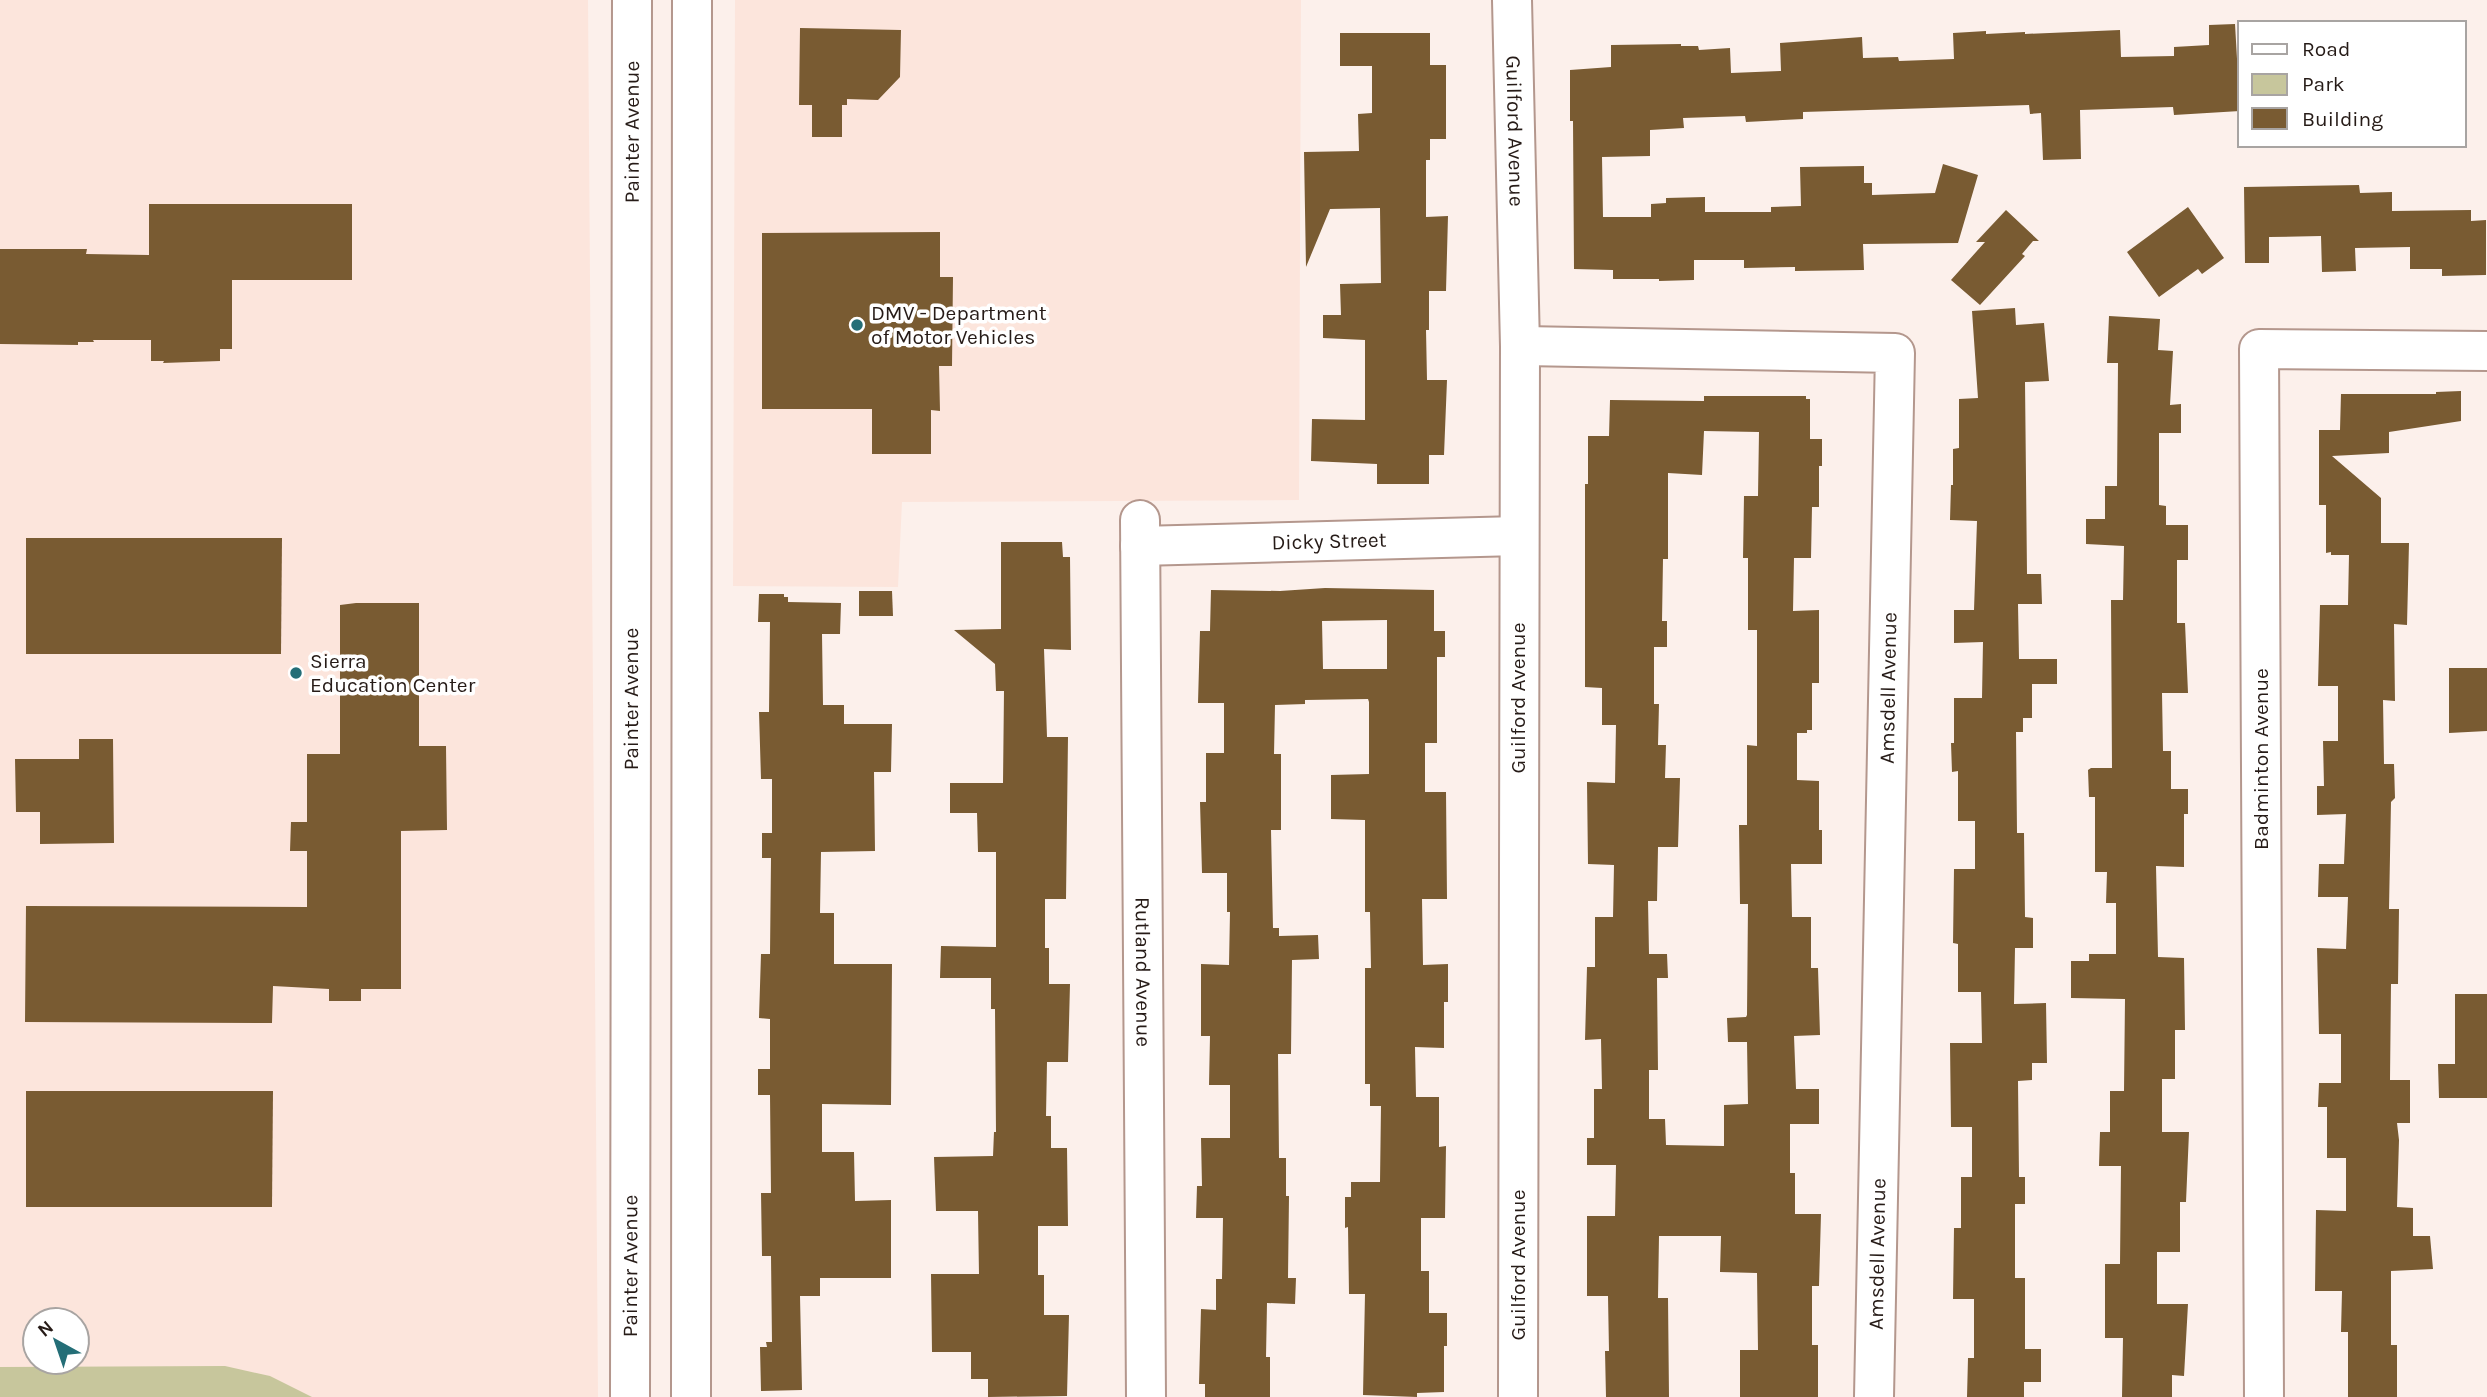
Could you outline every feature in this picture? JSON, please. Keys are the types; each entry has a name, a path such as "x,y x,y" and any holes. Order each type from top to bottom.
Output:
{"street":[{"name":"Painter Avenue","path":"631,1397 632,0"},
{"path":"691,1397 692,0"},
{"name":"Guilford Avenue","path":"1512,0 1520,346 1518,1397"},
{"name":"Amsdell Avenue","path":"1520,346 1895,353 1874,1397"},
{"name":"Badminton Avenue","path":"2264,1397 2259,349 2487,351"},
{"name":"Dicky Street","path":"1140,533 1518,536"},
{"name":"Rutland Avenue","path":"1140,533 1146,1397"},
{"path":"631,1259 691,1258"}],"shaded area":[{"name":"Sierra Education Center","path":"0,0 588,0 598,1397 0,1397"},
{"path":"735,0 1301,0 1299,500 902,502 898,587 733,586"}],"green space":[{"path":"225,1366 270,1376 312,1397 0,1397 0,1367 21,1367 21,1376 91,1376 91,1367"}],"building":[{"path":"2235,24 2238,111 2174,115 2173,107 2080,110 2081,159 2043,160 2041,113 2030,114 2029,105 1803,112 1803,119 1746,122 1745,116 1683,118 1684,128 1650,130 1650,156 1602,157 1603,217 1651,217 1651,204 1666,203 1666,198 1705,197 1705,212 1771,212 1771,207 1801,206 1800,167 1864,166 1864,183 1872,183 1872,195 1935,193 1943,164 1978,175 1958,243 1863,244 1864,270 1795,271 1795,267 1744,268 1744,260 1694,260 1694,280 1659,281 1613,279 1613,270 1574,269 1570,70 1611,67 1611,45 1681,44 1698,46 1699,50 1730,48 1731,73 1781,71 1780,43 1862,37 1863,58 1898,57 1899,61 1954,59 1953,33 1986,31 1986,34 2025,34 2120,30 2121,57 2174,56 2174,47 2209,45 2209,25"},
{"path":"800,28 901,30 900,77 878,100 847,99 847,105 842,105 842,137 812,137 812,105 799,105"},
{"path":"1340,33 1430,33 1430,65 1446,65 1446,139 1430,139 1430,160 1426,160 1426,217 1448,216 1446,291 1429,291 1429,330 1426,330 1427,380 1447,380 1444,455 1429,455 1429,484 1377,484 1377,464 1311,461 1312,419 1365,420 1365,340 1323,338 1323,315 1341,315 1340,284 1381,283 1380,208 1330,209 1306,267 1304,152 1359,151 1358,114 1372,113 1372,66 1340,66"},
{"path":"2359,185 2360,193 2392,192 2392,211 2471,210 2471,221 2486,220 2486,275 2442,276 2442,269 2410,269 2410,247 2355,248 2356,271 2322,272 2321,236 2269,237 2269,263 2245,263 2244,187"},
{"path":"149,204 352,204 352,280 232,280 232,349 220,349 220,361 151,361 151,340 93,340 94,342 78,342 78,345 0,344 0,249 87,249 86,254 149,255"},
{"path":"2188,207 2224,258 2202,274 2198,269 2159,297 2127,252"},
{"path":"2006,210 2039,241 2033,241 2022,254 2025,256 1980,305 1951,280 1985,242 1976,242"},
{"name":"DMV - Department of Motor Vehicles","path":"940,232 940,277 953,277 952,366 939,366 940,411 931,410 931,454 872,454 872,409 762,409 762,233"},
{"path":"2015,308 2016,325 2044,323 2049,381 2025,382 2027,574 2041,574 2042,604 2018,604 2019,659 2057,659 2057,684 2032,684 2032,718 2023,718 2023,732 2016,732 2017,833 2024,833 2025,917 2033,918 2033,948 2015,948 2014,1004 2046,1003 2047,1063 2032,1063 2032,1080 2018,1081 2019,1177 2025,1177 2025,1204 2015,1204 2015,1278 2025,1278 2025,1349 2041,1349 2041,1382 2024,1382 2024,1397 1967,1397 1968,1358 1974,1358 1974,1299 1953,1299 1954,1228 1961,1228 1961,1177 1972,1177 1972,1127 1951,1127 1950,1043 1982,1043 1981,992 1958,992 1958,944 1953,943 1954,869 1975,869 1975,821 1958,821 1958,771 1952,772 1951,743 1954,743 1954,698 1982,698 1983,642 1954,643 1954,610 1974,610 1977,521 1950,520 1951,485 1953,449 1959,448 1959,399 1978,398 1972,311"},
{"path":"2109,316 2160,319 2158,350 2173,351 2170,405 2181,404 2181,433 2159,433 2159,505 2166,506 2166,525 2188,525 2188,560 2177,560 2177,623 2185,623 2188,693 2162,693 2163,751 2171,751 2171,789 2188,789 2188,814 2184,814 2184,867 2156,866 2158,957 2184,958 2185,1030 2175,1030 2175,1079 2162,1079 2162,1132 2189,1132 2186,1202 2180,1202 2180,1252 2157,1252 2157,1304 2188,1304 2184,1376 2172,1375 2172,1397 2122,1397 2123,1338 2105,1338 2105,1264 2120,1264 2121,1166 2099,1166 2100,1132 2110,1132 2110,1091 2124,1091 2125,999 2071,998 2071,961 2089,961 2089,954 2116,954 2116,903 2106,903 2107,872 2095,872 2095,797 2089,797 2088,770 2112,768 2111,600 2123,600 2124,546 2086,544 2086,519 2105,519 2105,486 2117,486 2118,363 2107,363"},
{"path":"2461,391 2461,421 2389,432 2389,453 2332,456 2381,498 2381,543 2409,543 2407,625 2394,624 2395,701 2383,700 2384,764 2394,764 2395,798 2391,802 2389,909 2399,909 2398,984 2391,984 2390,1080 2410,1080 2410,1123 2397,1123 2397,1207 2413,1208 2413,1236 2430,1236 2433,1269 2391,1271 2391,1345 2397,1345 2397,1397 2348,1397 2348,1332 2341,1332 2342,1291 2315,1291 2316,1210 2346,1211 2346,1158 2327,1158 2327,1107 2318,1107 2319,1083 2341,1083 2341,1034 2319,1034 2317,948 2346,949 2348,897 2318,897 2319,864 2344,864 2346,814 2317,815 2317,786 2324,786 2323,741 2338,741 2338,686 2318,686 2320,605 2348,605 2349,555 2326,553 2326,505 2319,505 2319,430 2340,430 2341,394 2436,394"},
{"path":"1704,396 1806,396 1806,399 1810,399 1810,439 1822,439 1819,507 1812,507 1811,558 1794,558 1793,611 1819,610 1819,683 1812,683 1812,730 1797,733 1797,780 1819,781 1822,864 1791,864 1792,917 1811,917 1811,968 1818,968 1820,1035 1794,1036 1796,1089 1819,1089 1819,1124 1790,1124 1790,1173 1795,1173 1795,1214 1821,1214 1819,1286 1812,1286 1812,1345 1818,1345 1818,1397 1740,1397 1740,1350 1758,1350 1757,1273 1720,1272 1721,1236 1659,1236 1658,1298 1668,1298 1669,1397 1606,1397 1608,1296 1587,1296 1587,1216 1615,1216 1616,1165 1587,1165 1587,1138 1594,1138 1594,1089 1602,1089 1601,1039 1585,1040 1587,967 1595,967 1595,917 1613,917 1614,865 1588,864 1587,782 1615,783 1616,725 1602,725 1602,688 1585,687 1585,484 1588,484 1588,436 1609,436 1610,400 1704,401","holes":["1704,431 1759,432 1758,496 1744,496 1743,558 1748,558 1748,630 1757,630 1757,746 1747,745 1747,825 1739,825 1740,904 1748,904 1747,1015 1727,1018 1728,1042 1747,1042 1748,1104 1724,1105 1724,1146 1666,1145 1665,1119 1649,1119 1649,1070 1658,1070 1657,978 1668,978 1667,954 1649,954 1648,901 1657,901 1658,847 1678,847 1680,778 1665,778 1666,745 1658,745 1659,704 1654,704 1654,647 1667,647 1667,621 1662,621 1663,559 1668,559 1668,473 1702,475"]},
{"path":"26,538 282,538 281,654 26,654"},
{"path":"1001,542 1062,542 1063,557 1070,557 1071,650 1044,649 1047,737 1068,737 1066,899 1045,899 1045,948 1049,948 1049,984 1070,984 1068,1062 1047,1062 1046,1116 1051,1116 1051,1148 1067,1148 1068,1226 1038,1226 1038,1275 1044,1275 1044,1315 1069,1315 1067,1396 988,1397 988,1379 971,1379 971,1352 932,1352 931,1274 979,1274 978,1211 936,1211 934,1157 993,1156 996,1132 995,1009 991,1009 991,978 940,978 941,946 996,947 996,852 978,852 977,813 950,813 950,783 1003,783 1004,691 996,691 995,664 954,630 1001,629"},
{"path":"1325,588 1434,590 1434,631 1445,631 1445,657 1437,657 1437,743 1425,743 1425,792 1446,792 1447,899 1422,899 1423,965 1448,964 1448,1002 1444,1002 1444,1048 1415,1047 1416,1097 1439,1097 1439,1147 1446,1146 1445,1218 1421,1218 1421,1271 1429,1271 1429,1313 1447,1313 1444,1392 1417,1393 1417,1397 1363,1395 1365,1294 1349,1294 1345,1197 1351,1197 1351,1182 1380,1182 1381,1106 1370,1106 1370,1084 1365,1084 1365,968 1371,968 1370,912 1365,912 1365,820 1331,819 1331,775 1369,774 1368,699 1305,700 1305,704 1275,705 1274,754 1281,754 1281,830 1271,830 1273,928 1279,928 1279,936 1318,935 1319,959 1292,960 1291,1054 1278,1054 1279,1158 1286,1158 1286,1196 1289,1196 1288,1278 1296,1278 1295,1304 1267,1303 1266,1357 1270,1357 1270,1397 1205,1397 1205,1384 1199,1384 1201,1309 1216,1310 1216,1279 1222,1279 1223,1218 1196,1218 1197,1186 1202,1186 1201,1138 1230,1138 1230,1085 1209,1085 1210,1036 1201,1036 1201,964 1229,965 1230,912 1227,912 1227,873 1202,873 1200,802 1206,802 1206,753 1224,753 1224,703 1198,703 1200,631 1210,631 1211,590 1280,591","holes":["1387,620 1387,669 1323,669 1322,621"]},
{"path":"859,591 892,591 893,616 859,616"},
{"path":"759,594 784,594 784,597 788,597 788,602 841,603 840,634 822,634 823,705 844,705 844,724 892,724 891,772 874,772 875,851 821,852 820,913 834,913 834,964 892,964 891,1105 822,1104 822,1152 854,1152 855,1201 891,1200 891,1278 820,1278 820,1296 800,1296 802,1390 761,1391 760,1347 767,1347 766,1342 772,1342 771,1256 762,1256 761,1193 771,1193 770,1095 758,1095 758,1069 770,1069 770,1019 759,1018 761,954 770,954 771,858 762,858 762,833 772,833 772,779 761,779 759,712 769,712 770,622 758,622"},
{"path":"419,603 419,746 446,746 447,830 401,831 401,989 361,989 361,1001 329,1001 329,989 273,986 272,1023 25,1022 26,906 307,907 307,851 290,851 291,822 307,822 307,754 340,754 340,605"},
{"path":"2449,668 2487,668 2487,731 2449,733"},
{"path":"79,739 113,739 114,843 40,844 40,812 16,812 15,759 79,759"},
{"path":"2455,994 2487,994 2487,1098 2439,1098 2438,1064 2455,1064"},
{"path":"26,1091 273,1091 272,1207 26,1207"}],"place":[{"name":"DMV - Department of Motor Vehicles","path":"857,325"},
{"name":"Sierra Education Center","path":"296,673"}]}
